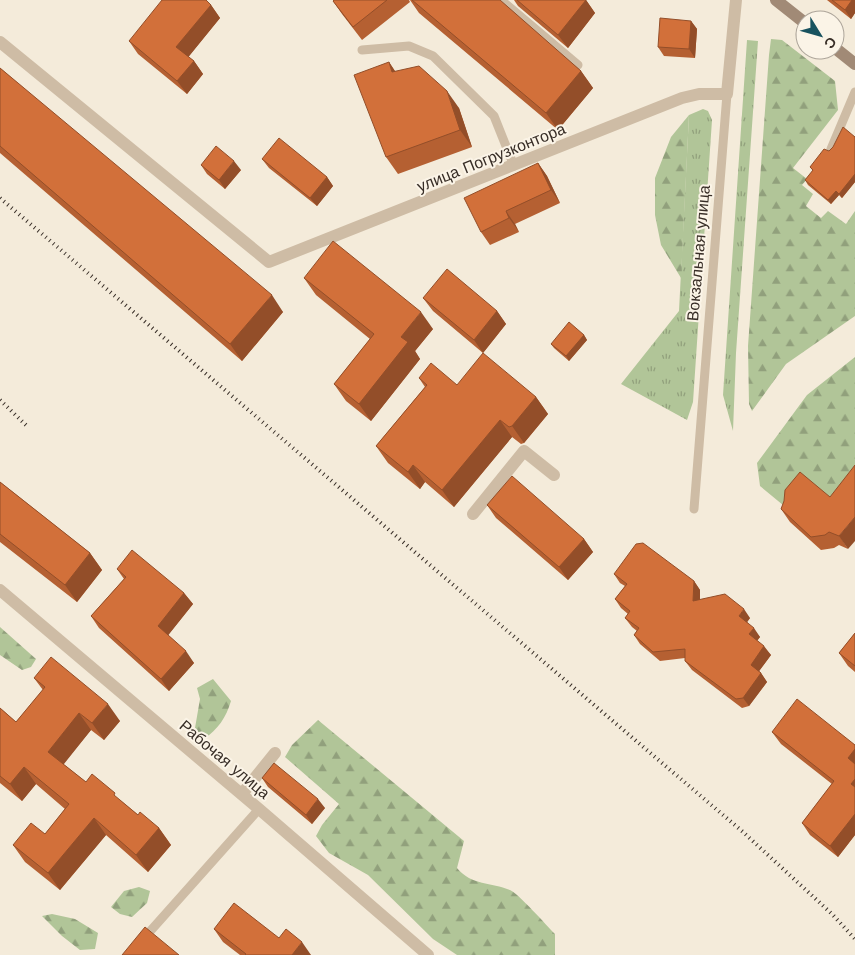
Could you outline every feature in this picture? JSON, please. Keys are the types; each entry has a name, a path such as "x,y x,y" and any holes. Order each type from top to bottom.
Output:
{"main road":[{"path":"776,0 795,15"},
{"path":"845,56 855,64"}],"street":[{"name":"Вокзальная улица","path":"727,94 736,0"},
{"name":"улица Погрузконтора","path":"0,42 269,262 682,98 699,94 727,94"},
{"path":"473,514 524,451 554,475"},
{"name":"Рабочая улица","path":"0,590 242,794 428,955"},
{"path":"242,794 275,753"}],"lane":[{"path":"501,0 578,65"},
{"path":"362,50 409,46 433,56 494,116 514,166"},
{"path":"831,149 855,92"},
{"name":"Вокзальная улица","path":"694,509 727,94"},
{"path":"129,955 259,809"}],"green space":[{"path":"771,39 782,40 795,50 795,60 808,60 835,81 838,110 793,168 807,179 802,185 813,194 806,206 821,218 828,211 846,224 855,211 855,316 786,364 752,411 749,404 748,346"},
{"path":"747,40 758,41 736,353 733,431 723,395"},
{"path":"703,109 708,111 712,120 693,402 687,420 621,384 679,311 689,115"},
{"path":"689,115 681,278 661,245 655,215 655,178 671,137"},
{"path":"855,357 855,522 789,510 760,486 757,463 807,395"},
{"path":"0,627 36,659 31,667 22,670 0,655"},
{"path":"213,679 231,701 221,723 204,739 195,728 200,699 197,688"},
{"path":"318,720 464,841 457,868 475,881 503,887 514,892 555,934 555,955 457,955 433,939 368,875 329,853 316,836 322,825 339,804 285,757 292,745"},
{"path":"139,887 150,891 147,903 132,917 120,914 111,907 124,891"},
{"path":"52,914 75,919 98,933 95,949 80,950 62,936 42,916"}],"building":[{"path":"162,0 206,0 211,5 176,47 194,61 177,81 129,41"},
{"path":"334,0 387,0 353,27"},
{"path":"412,0 500,0 581,71 546,113"},
{"path":"517,0 586,0 558,35"},
{"path":"832,0 852,0 845,10"},
{"path":"660,18 691,21 689,49 658,47"},
{"path":"389,62 392,72 419,66 447,91 460,130 386,157 354,75"},
{"path":"0,68 272,295 230,344 0,146"},
{"path":"843,127 855,137 855,174 839,194 836,191 828,200 805,180 813,170 810,167 824,149 829,151 833,147"},
{"path":"279,138 327,177 310,198 262,159"},
{"path":"216,146 234,161 219,180 201,165"},
{"path":"538,163 551,190 506,211 509,218 481,232 464,198"},
{"path":"333,241 421,312 401,337 408,342 359,404 334,384 374,334 304,278"},
{"path":"447,269 497,311 474,340 423,298"},
{"path":"569,322 584,335 566,356 551,344"},
{"path":"483,353 536,397 512,426 509,427 500,420 442,490 413,465 408,472 376,446 427,385 419,378 431,363 457,385"},
{"path":"855,465 855,517 839,536 829,532 825,535 811,537 781,509 785,490 800,472 830,497"},
{"path":"512,476 584,539 559,567 487,505"},
{"path":"0,482 90,553 65,585 0,534"},
{"path":"643,543 694,581 693,601 725,594 744,609 739,616 754,628 749,634 764,646 751,665 761,673 743,698 736,699 685,661 685,649 653,652 634,635 639,628 625,618 630,611 615,599 627,584 614,574 636,544"},
{"path":"132,550 184,593 158,626 186,651 161,679 91,616 126,577 117,569"},
{"path":"855,633 855,666 839,653"},
{"path":"51,657 108,704 92,723 79,713 48,752 86,782 92,774 138,815 140,812 159,828 136,855 94,818 48,873 13,845 31,823 45,834 69,804 24,767 10,784 0,776 0,708 16,722 45,687 34,678"},
{"path":"797,699 855,745 855,749 848,758 855,764 855,779 851,784 855,787 855,814 830,846 802,823 834,781 772,732"},
{"path":"274,763 318,799 306,815 262,778"},
{"path":"234,903 279,938 286,929 302,942 292,955 245,955 214,929"},
{"path":"145,927 179,955 122,955"}],"railway":[{"path":"0,198 743,832 832,914 855,939"},
{"path":"0,400 28,427"}]}
